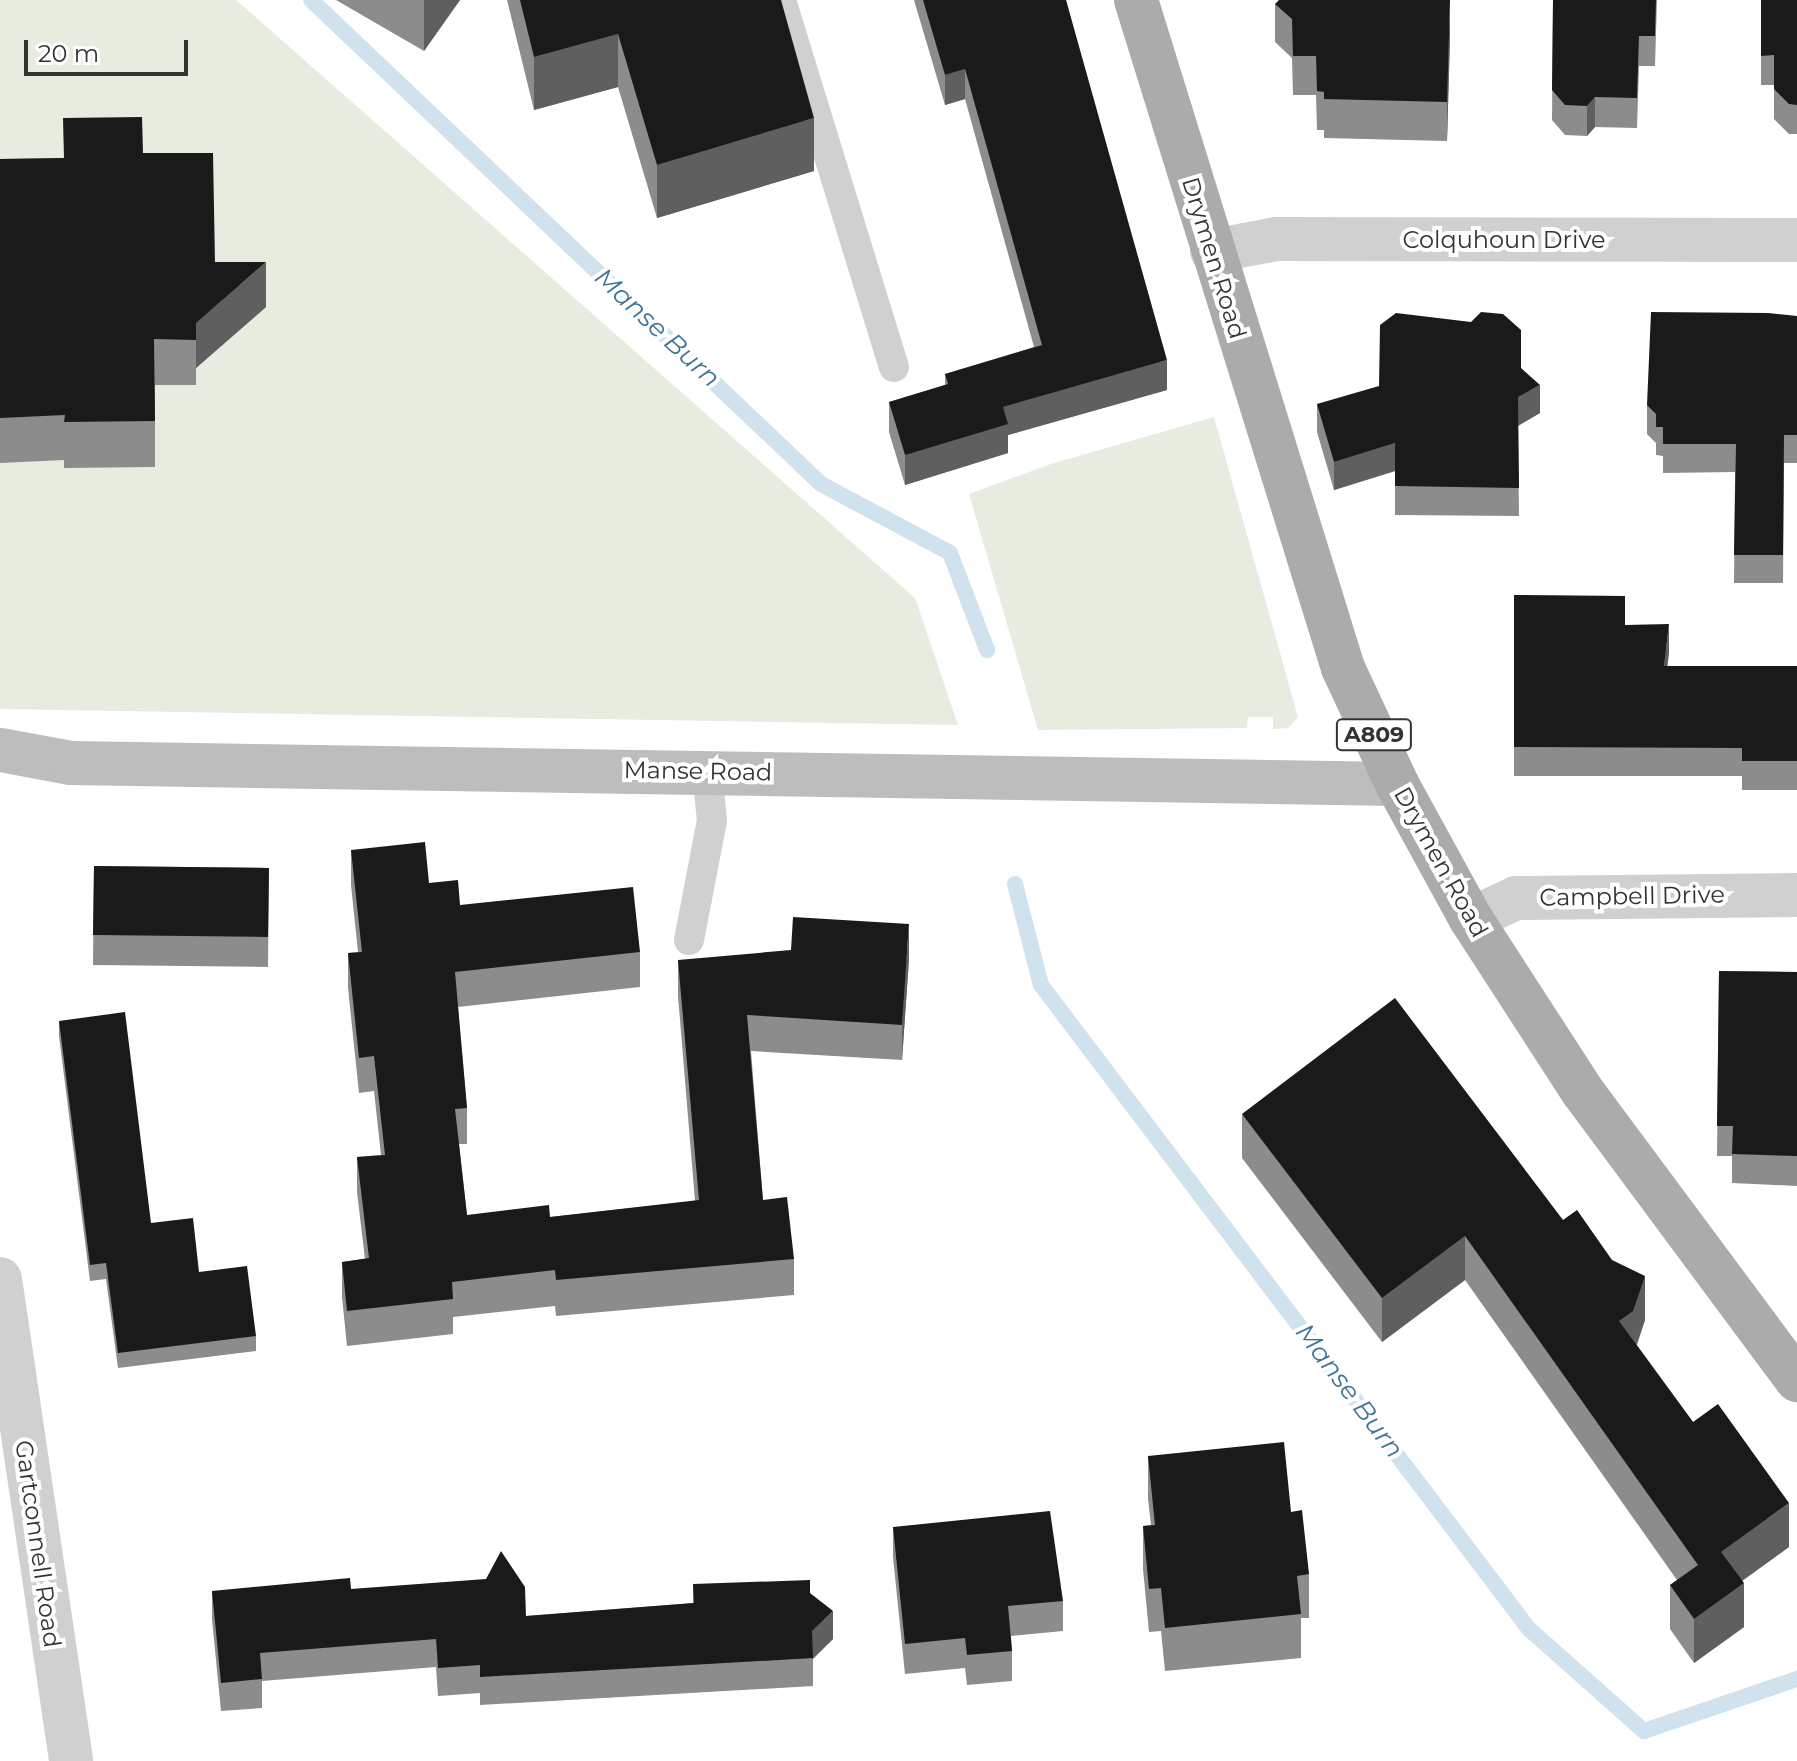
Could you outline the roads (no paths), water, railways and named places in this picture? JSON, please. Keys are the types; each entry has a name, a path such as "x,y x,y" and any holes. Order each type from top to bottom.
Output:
{"main road":[{"name":"Drymen Road","path":"1136,0 1343,668 1397,784 1471,919 1583,1092 1797,1380"}],"street":[{"name":"Colquhoun Drive","path":"1212,251 1276,239 1797,240"},
{"name":"Manse Road","path":"0,750 71,763 1397,784"},
{"name":"Campbell Drive","path":"1471,919 1530,897 1797,895"},
{"name":"Gartconnell Road","path":"0,1279 71,1761"}],"lane":[{"path":"781,0 894,367"},
{"path":"689,940 712,821 707,771"}],"waterway":[{"name":"Manse Burn","path":"311,0 821,484 950,553 987,650"},
{"name":"Manse Burn","path":"1015,884 1041,985 1529,1629 1644,1731 1797,1679"}]}
